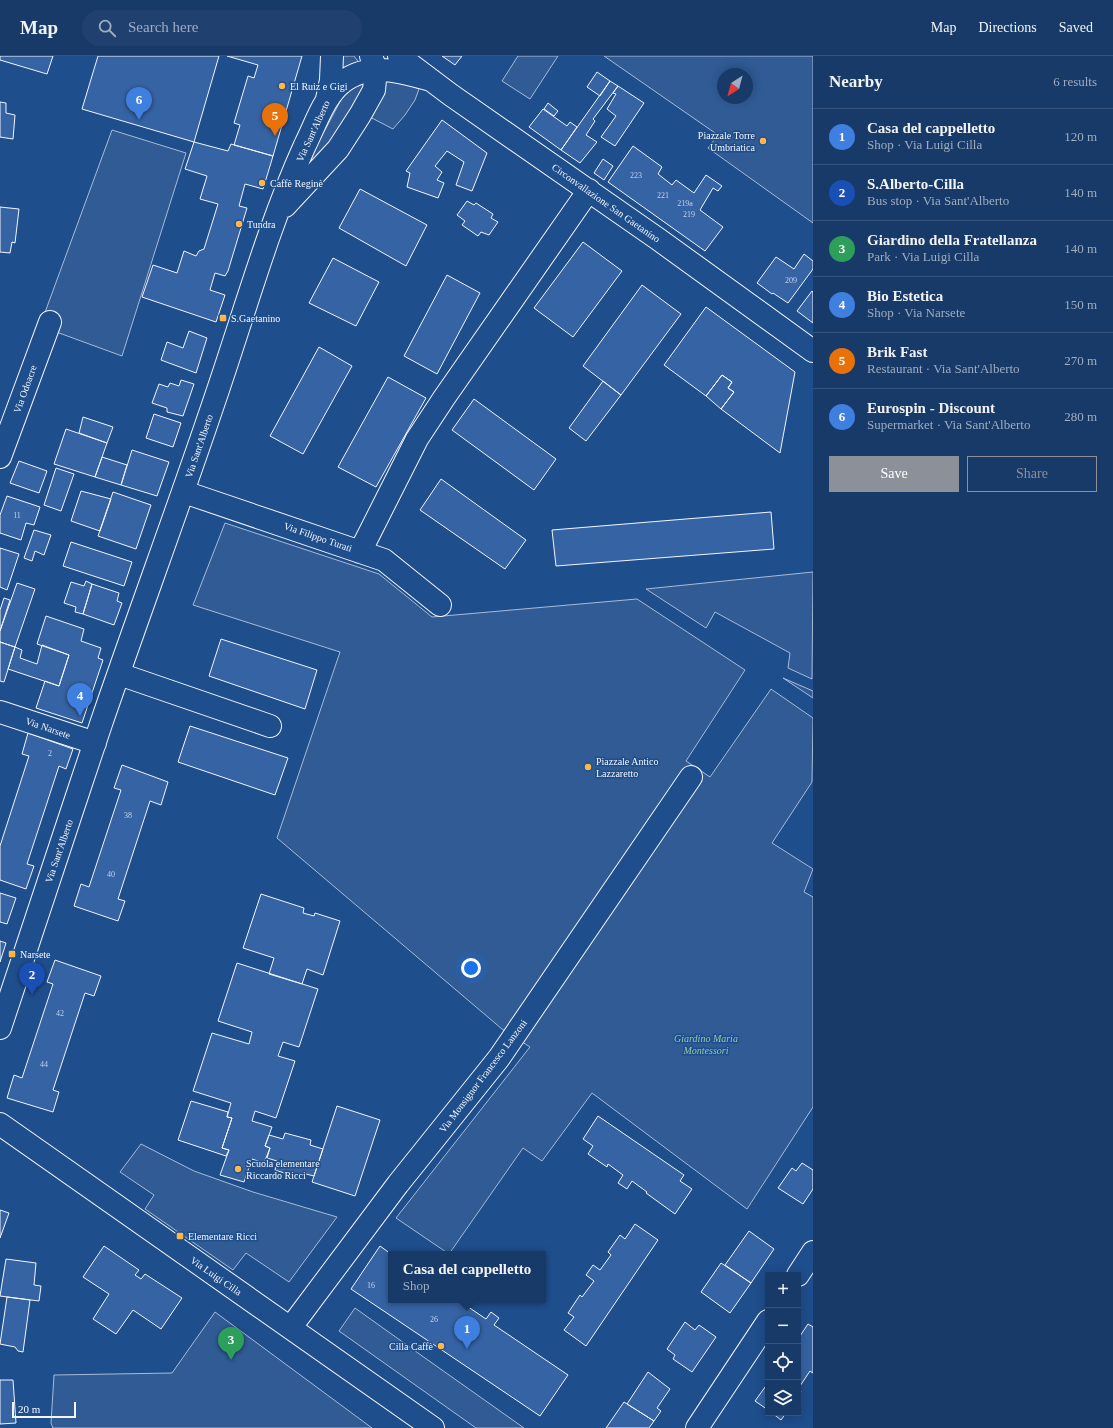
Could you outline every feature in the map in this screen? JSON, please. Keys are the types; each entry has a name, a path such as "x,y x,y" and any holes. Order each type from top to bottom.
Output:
{"street":[{"path":"326,99 331,80 332,56"},
{"name":"Circonvallazione San Gaetanino","path":"399,56 813,351"},
{"name":"Via Sant'Alberto","path":"0,1028 95,743 184,492 275,217 299,158 326,99 340,84 362,72 373,63"},
{"name":"Via Sant'Alberto","path":"373,63 431,80"},
{"name":"Via Sant'Alberto","path":"275,217 338,149 374,90 373,63"},
{"path":"360,552 425,428 589,190"},
{"name":"Via Odoacre","path":"0,457 50,322"},
{"name":"Via Filippo Turati","path":"184,492 384,560 440,605"},
{"path":"119,674 270,726"},
{"name":"Via Narsete","path":"0,712 95,743"},
{"name":"Via Monsignor Francesco Lanzoni","path":"290,1327 398,1184 499,1058 691,777"},
{"name":"Via Luigi Cilla","path":"0,1124 433,1428"},
{"path":"804,1276 813,1252"},
{"path":"697,1428 765,1326"}],"shaded area":[{"path":"339,56 354,56 360,64 337,75"},
{"path":"518,56 558,56 530,99 502,81"},
{"name":"Piazzale Torre Umbriatica","path":"604,56 813,56 813,223 708,148 718,135"},
{"path":"367,79 352,116 298,181 343,96 349,88"},
{"path":"382,79 413,86 419,89 415,100 393,129 368,116"},
{"path":"112,130 186,153 122,356 40,326"},
{"name":"Giardino Maria Montessori","path":"225,523 379,574 432,617 637,599 745,670 686,761 710,777 771,689 813,718 812,782 772,843 813,869 804,892 813,897 813,1107 747,1209 592,1093 542,1161 523,1148 451,1251 445,1251 396,1218 530,1047 502,1029 277,838 340,652 193,605"},
{"path":"813,572 812,679 788,668 790,653 715,612 706,628 646,589"},
{"path":"783,678 813,691 813,698"},
{"path":"141,1144 194,1171 253,1192 337,1217 289,1282 246,1253 233,1270 145,1209 154,1195 120,1172"},
{"path":"355,1308 524,1428 476,1428 339,1331"},
{"path":"215,1312 372,1428 53,1428 51,1423 54,1375 172,1373"}],"building":[{"path":"0,56 53,56 47,74 0,60"},
{"path":"98,56 219,56 194,142 82,109"},
{"path":"227,56 302,56 273,156 234,145 240,125 234,123 248,76 254,78 258,65"},
{"path":"442,56 462,56 455,65"},
{"path":"597,72 610,81 600,96 587,87"},
{"path":"610,81 618,86 593,119 595,121 586,135 597,142 580,163 561,150"},
{"path":"618,86 644,103 615,146 601,137 616,116 607,109 616,94 613,93"},
{"path":"0,102 6,103 6,113 15,115 13,139 0,137"},
{"path":"548,103 558,111 554,116 544,109"},
{"path":"543,109 567,126 570,122 577,127 561,150 529,127"},
{"path":"442,120 487,153 472,191 456,185 464,162 447,151 435,166 442,172 437,180 444,183 438,198 407,187 410,173 406,171"},
{"path":"194,142 228,151 231,144 273,156 263,189 245,184 239,206 247,208 228,271 225,276 215,273 210,290 225,295 216,322 142,297 153,265 177,273 184,251 196,256 199,251 204,249 218,204 200,199 207,176 185,169"},
{"path":"633,146 662,167 658,174 672,185 676,180 694,193 706,175 722,186 718,191 713,188 700,210 723,227 705,251 608,182"},
{"path":"603,159 613,166 604,180 594,173"},
{"path":"360,189 427,225 406,266 339,228"},
{"path":"467,201 474,205 476,203 493,214 491,218 498,222 489,235 481,232 478,236 462,225 465,221 457,215"},
{"path":"0,207 19,209 15,243 12,242 10,253 0,252"},
{"path":"583,242 622,271 573,337 534,308"},
{"path":"804,254 813,261 813,269 788,303 757,283 776,257 794,269"},
{"path":"333,258 379,282 356,326 309,303"},
{"path":"447,275 480,293 437,374 404,356"},
{"path":"642,285 681,314 621,395 583,366"},
{"path":"812,291 813,292 813,323 797,311"},
{"path":"706,307 795,372 780,453 721,409 734,392 728,388 732,382 722,375 706,396 664,365"},
{"path":"189,331 207,338 196,373 161,360 167,342 183,348"},
{"path":"319,347 352,366 303,454 270,436"},
{"path":"722,375 732,382 728,388 734,392 721,409 706,396"},
{"path":"388,377 426,398 376,487 338,467"},
{"path":"181,380 194,384 183,416 167,412 167,408 152,403 159,384 168,387 170,383 179,386"},
{"path":"603,381 621,395 586,441 569,428"},
{"path":"474,399 556,459 534,490 452,430"},
{"path":"154,414 181,423 173,447 146,438"},
{"path":"83,417 113,427 107,443 79,433"},
{"path":"66,429 107,443 95,477 54,464"},
{"path":"132,450 169,462 157,496 121,485"},
{"path":"102,457 127,465 121,485 95,477"},
{"path":"19,461 47,471 39,493 10,483"},
{"path":"56,468 74,474 61,511 44,505"},
{"path":"441,479 526,540 505,569 420,510"},
{"path":"81,491 111,499 100,531 71,521"},
{"path":"113,492 151,505 136,549 98,536"},
{"path":"7,496 40,507 34,525 26,523 21,540 0,533 0,515"},
{"path":"771,512 774,549 556,566 552,530"},
{"path":"34,530 51,535 44,555 35,551 32,561 24,558"},
{"path":"71,542 132,562 124,586 63,566"},
{"path":"0,548 19,554 7,590 0,587"},
{"path":"86,581 92,584 83,614 75,612 76,607 64,603 71,582 84,586"},
{"path":"17,583 35,589 15,647 0,642 0,631"},
{"path":"92,584 119,593 117,601 122,603 114,625 83,614"},
{"path":"4,598 10,600 0,631 0,610"},
{"path":"46,616 84,629 81,641 101,648 98,658 103,660 82,723 36,708 45,681 59,686 69,655 37,644"},
{"path":"221,639 317,670 305,709 209,676"},
{"path":"0,642 15,647 4,682 0,681"},
{"path":"42,645 69,655 59,686 8,669 15,647 22,650 20,658 37,664"},
{"path":"190,726 288,758 275,795 178,762"},
{"path":"28,733 73,749 66,769 59,766 27,864 34,866 26,889 0,880 0,846 29,756 22,754"},
{"path":"122,765 168,782 161,805 150,801 118,899 125,901 118,921 74,906 81,884 89,887 121,790 114,788"},
{"path":"0,893 16,898 7,924 0,922"},
{"path":"261,894 304,908 303,913 314,916 315,913 340,921 323,975 307,969 302,984 269,974 274,958 243,948"},
{"path":"0,941 6,943 0,962"},
{"path":"55,960 101,976 94,996 85,993 53,1090 59,1092 53,1112 7,1098 14,1075 22,1078 53,984 47,982"},
{"path":"237,963 318,989 299,1047 283,1042 278,1056 295,1061 276,1118 255,1111 252,1121 272,1127 265,1146 270,1148 264,1163 252,1159 244,1182 220,1175 229,1150 222,1148 232,1118 227,1117 231,1103 193,1091 212,1033 249,1044 252,1032 218,1021"},
{"path":"191,1101 228,1112 227,1117 232,1118 222,1148 229,1150 226,1156 178,1140"},
{"path":"337,1106 380,1120 355,1196 312,1182"},
{"path":"598,1116 684,1175 680,1181 692,1189 675,1214 632,1181 627,1189 618,1183 623,1175 608,1164 607,1167 588,1154 593,1146 583,1139"},
{"path":"285,1133 311,1140 310,1145 323,1149 314,1176 302,1173 300,1178 275,1170 277,1161 267,1158 270,1148 265,1146 269,1135 283,1139"},
{"path":"802,1163 813,1170 813,1189 803,1204 778,1188 792,1168 796,1171"},
{"path":"0,1210 9,1213 0,1238"},
{"path":"635,1224 658,1240 586,1346 564,1330 574,1317 568,1313 580,1295 582,1297 594,1281 586,1275 593,1265 600,1270 611,1255 608,1252 620,1235 625,1239"},
{"path":"749,1231 774,1249 751,1283 725,1265"},
{"path":"104,1246 139,1270 135,1275 141,1279 145,1274 182,1298 161,1329 133,1310 116,1334 93,1319 109,1294 83,1277"},
{"path":"380,1246 388,1252 388,1303 462,1303 486,1319 491,1312 499,1318 494,1325 568,1375 540,1416 351,1289"},
{"path":"6,1259 36,1263 34,1285 41,1286 39,1301 0,1296"},
{"path":"721,1263 751,1283 730,1313 701,1292"},
{"path":"7,1297 30,1300 23,1352 18,1351 15,1347 0,1344"},
{"path":"685,1322 695,1330 699,1325 716,1337 692,1372 673,1359 675,1355 667,1349"},
{"path":"808,1324 813,1327 813,1373 810,1371 801,1384 801,1334"},
{"path":"648,1372 670,1389 657,1408 661,1411 654,1421 627,1404"},
{"path":"0,1380 13,1380 16,1423 0,1424"},
{"path":"765,1387 765,1408 755,1401"},
{"path":"624,1402 654,1421 649,1428 606,1428"},
{"path":"776,1416 784,1416 781,1420"}],"place":[{"name":"El Ruiz e Gigi","path":"282,86"},
{"name":"Eurospin - Discount","path":"139,120"},
{"name":"Brik Fast","path":"275,136"},
{"name":"Piazzale Torre Umbriatica","path":"763,141"},
{"name":"Caffè Reginè","path":"262,183"},
{"name":"Tundra","path":"239,224"},
{"name":"S.Gaetanino","path":"223,318"},
{"name":"Bio Estetica","path":"80,716"},
{"name":"Piazzale Antico Lazzaretto","path":"588,767"},
{"name":"Narsete","path":"12,954"},
{"name":"S.Alberto-Cilla","path":"32,995"},
{"name":"Scuola elementare Riccardo Ricci","path":"238,1169"},
{"name":"Elementare Ricci","path":"180,1236"},
{"name":"Cilla Caffè","path":"441,1346"},
{"name":"Casa del cappelletto","path":"467,1349"},
{"name":"Giardino della Fratellanza","path":"231,1360"}]}
